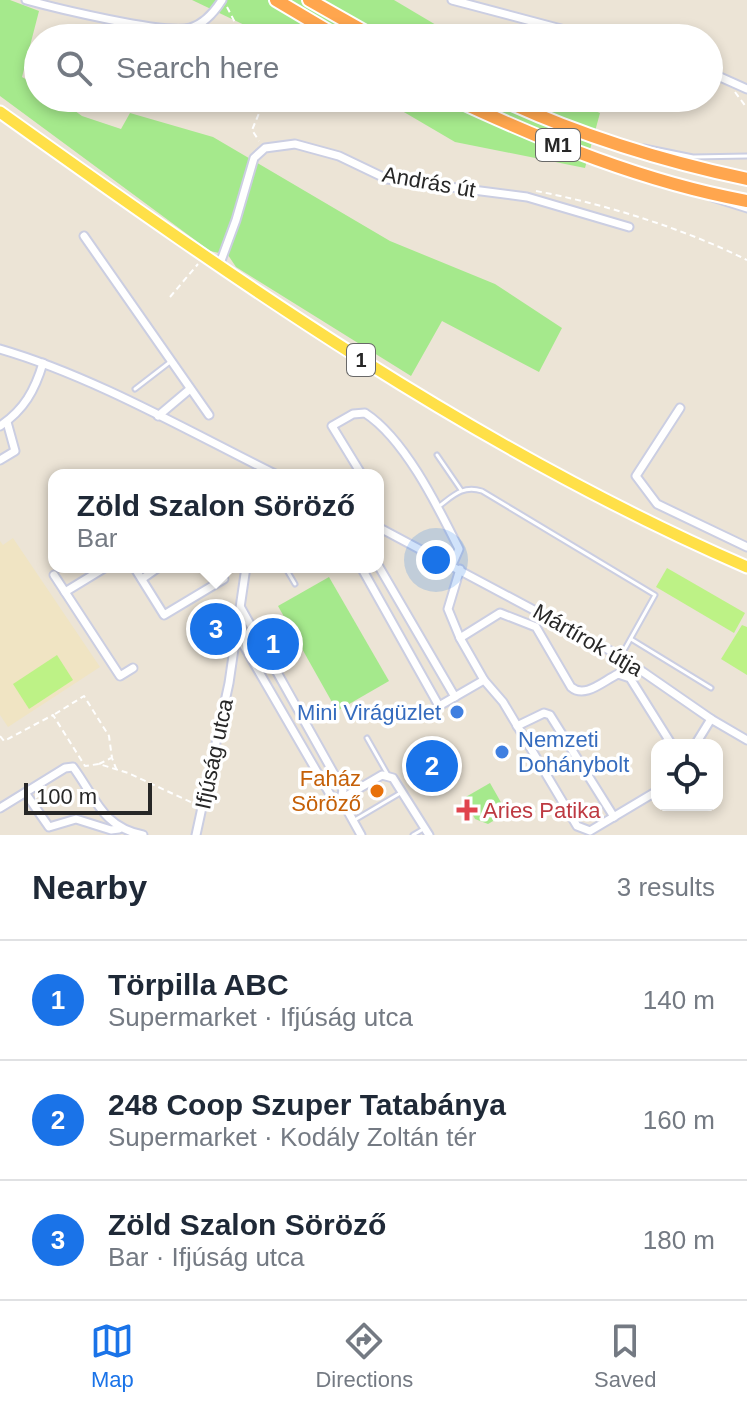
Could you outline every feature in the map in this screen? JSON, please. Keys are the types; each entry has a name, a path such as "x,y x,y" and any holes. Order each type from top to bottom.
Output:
{"highway":[{"path":"276,0 316,24"},
{"path":"309,0 351,24"},
{"name":"M1","path":"483,112 562,147 668,182 747,201"},
{"name":"M1","path":"532,112 620,146 747,179"}],"main road":[{"name":"1","path":"0,112 219,266 371,367 520,456 674,535 747,567"}],"street":[{"path":"26,0 97,16 153,24"},
{"path":"199,24 222,0"},
{"path":"452,0 542,24"},
{"path":"723,79 747,89"},
{"name":"András út","path":"265,148 295,144 339,156 387,179 527,197 629,227"},
{"path":"219,266 236,220 249,170 254,158 265,148"},
{"path":"84,236 209,415"},
{"path":"0,349 43,363 158,416 257,469"},
{"path":"0,460 15,451 3,424 35,388 43,363"},
{"path":"158,416 190,389"},
{"path":"680,408 636,476 657,504 747,547"},
{"path":"358,469 332,426 353,414 365,413 392,437 438,507 459,549 448,609 460,638 484,680 503,702 577,826 590,831 651,795"},
{"name":"Mártírok útja","path":"384,530 620,656 744,739"},
{"path":"65,592 96,573"},
{"path":"138,573 164,615 224,579"},
{"path":"142,579 150,573"},
{"name":"Ifjúság utca","path":"199,832 237,634 245,573"},
{"path":"364,573 439,706 484,680"},
{"path":"383,573 455,697"},
{"path":"54,575 120,676 133,668"},
{"path":"241,608 343,790 341,799 361,835"},
{"name":"Mártírok útja","path":"460,638 500,613 528,623 536,627 576,692 584,692 618,674 630,678 668,739"},
{"name":"Ifjúság utca","path":"237,634 331,796 341,799"},
{"path":"517,726 544,713 550,715 614,817"},
{"path":"699,739 711,719"},
{"path":"744,739 747,728"},
{"path":"0,808 65,768 73,767 107,818 122,829 143,835"},
{"path":"341,799 382,775 388,775 393,778 427,832"},
{"path":"26,794 49,827 76,819 111,830 122,829"}],"lane":[{"path":"620,146 649,147 693,157 747,156"},
{"path":"668,182 697,195 747,210"},
{"path":"135,389 170,362"},
{"path":"437,455 461,490"},
{"path":"438,507 461,490 471,488 482,491 655,595 620,656"},
{"path":"289,573 295,584"},
{"path":"631,639 711,688"},
{"path":"367,738 388,775"},
{"path":"353,821 402,792"},
{"path":"413,835 427,832"}],"path":[{"path":"222,0 235,24"},
{"path":"728,81 747,108"},
{"path":"260,112 252,130 265,148"},
{"path":"527,197 536,190 566,196 708,241 747,260"},
{"path":"170,297 205,256"},
{"path":"0,736 4,741 84,696 109,736 112,758 118,772"},
{"path":"53,715 85,766 112,758"},
{"path":"99,764 128,773 203,808"}],"shaded area":[{"path":"13,538 100,667 8,727 0,715 0,541 3,545"}],"green space":[{"path":"0,0 10,0 39,11 36,24 24,24 24,112 76,112 121,129 130,113 213,137 390,241 495,284 562,328 539,372 442,321 411,376 236,267 228,255 210,251 0,96"},
{"path":"192,0 394,0 434,24 243,24"},
{"path":"404,112 600,113 585,168 455,142"},
{"path":"667,568 745,613 734,633 656,587"},
{"path":"329,577 389,681 337,711 278,606"},
{"path":"742,625 747,627 747,675 721,659"},
{"path":"57,655 73,680 29,709 13,684"},
{"path":"490,783 507,813 488,824 475,819 464,798"}],"place":[{"name":"Zöld Szalon Söröző","path":"216,629"},
{"name":"Törpilla ABC","path":"273,644"},
{"name":"Mini Virágüzlet","path":"457,712"},
{"name":"Nemzeti Dohánybolt","path":"502,752"},
{"name":"248 Coop Szuper Tatabánya","path":"432,766"},
{"name":"Faház Söröző","path":"377,791"},
{"name":"Aries Patika","path":"467,810"}]}
